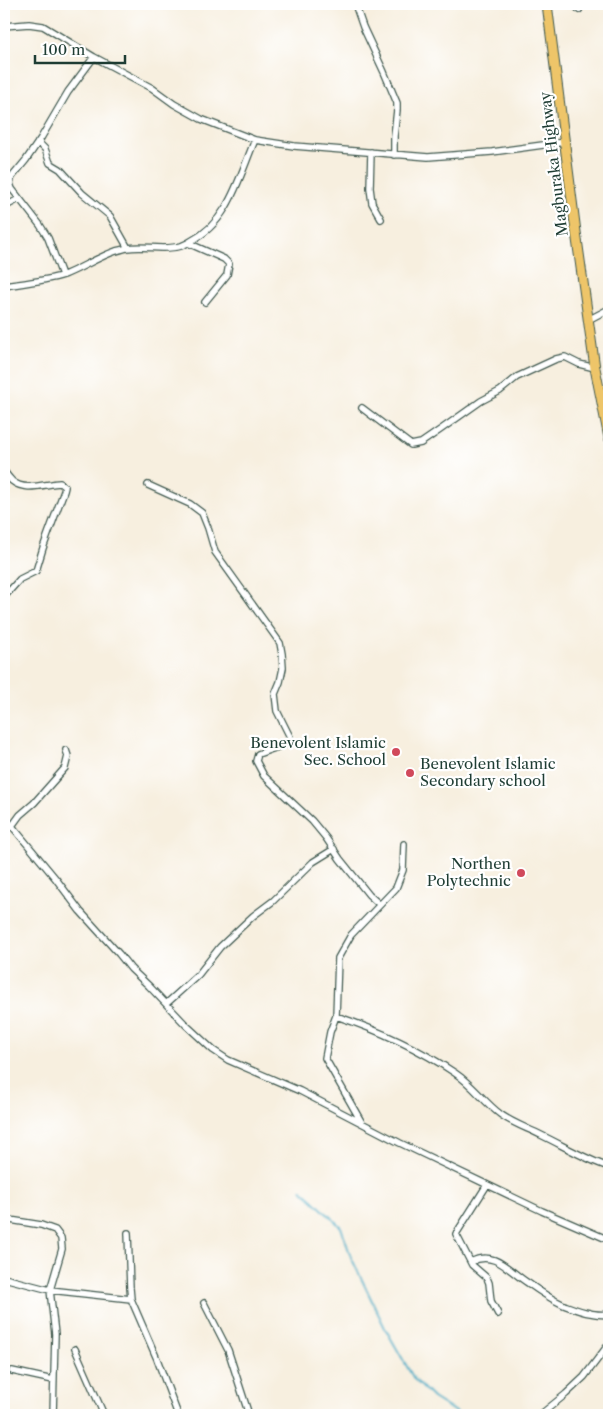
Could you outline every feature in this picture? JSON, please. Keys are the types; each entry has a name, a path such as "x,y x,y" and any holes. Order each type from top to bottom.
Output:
{"main road":[{"name":"Magburaka Highway","path":"547,4 588,320 595,368 609,438"}],"street":[{"path":"355,4 363,27 397,103 394,155"},
{"path":"574,4 578,10"},
{"path":"4,26 29,24 43,26 94,57 152,88 174,104 201,119 255,140 294,146 428,158 565,142"},
{"path":"62,275 48,238 12,189 10,183 12,177 38,142 68,92 94,57"},
{"path":"4,286 28,283 62,275 85,266 109,253 128,248 165,248 188,243 212,227 222,214 235,189 255,140"},
{"path":"38,142 45,149 50,163 60,169 82,192 110,216 128,248"},
{"path":"371,152 370,188 372,203 381,219"},
{"path":"4,207 20,199"},
{"path":"188,243 224,259 229,264 227,275 205,302"},
{"path":"588,320 609,309"},
{"path":"362,408 412,446 434,434 481,401 500,391 517,377 556,358 565,357 579,364 595,368"},
{"path":"4,471 12,482 23,486 42,486 60,483 65,487 36,570 20,579 4,597"},
{"path":"148,485 190,504 202,513 215,552 280,644 283,668 275,694 277,711 290,737 290,742 258,754 256,761 264,776 312,821 369,895 380,904"},
{"path":"12,826 17,818 34,803 65,768 68,756 66,750"},
{"path":"4,820 12,826 131,970 213,1050 228,1060 300,1091 487,1185 609,1240"},
{"path":"362,1123 324,1058 336,1016 338,958 351,935 396,888 403,870 404,844"},
{"path":"166,1004 198,975 220,948 253,916 273,901 313,862 334,849"},
{"path":"336,1016 420,1051 456,1073 499,1114 571,1151 609,1167"},
{"path":"487,1185 456,1234 471,1262 487,1278 491,1300 498,1314"},
{"path":"4,1219 41,1225 55,1230 61,1238 62,1249 50,1290 55,1334 53,1415"},
{"path":"128,1233 131,1299 157,1359 178,1415"},
{"path":"471,1262 482,1257 494,1260 507,1266 526,1282 564,1305 590,1314 609,1315"},
{"path":"4,1278 50,1290 131,1299"},
{"path":"204,1303 228,1350 249,1415"},
{"path":"540,1415 584,1377 609,1344"},
{"path":"76,1349 104,1415"},
{"path":"12,1371 53,1380"}],"waterway":[{"path":"302,1190 341,1227 351,1257 385,1328 414,1379 433,1398 460,1415"}],"place":[{"name":"Benevolent Islamic Sec. School","path":"396,752"},
{"name":"Benevolent Islamic Secondary school","path":"410,773"},
{"name":"Northen Polytechnic","path":"521,873"}]}
